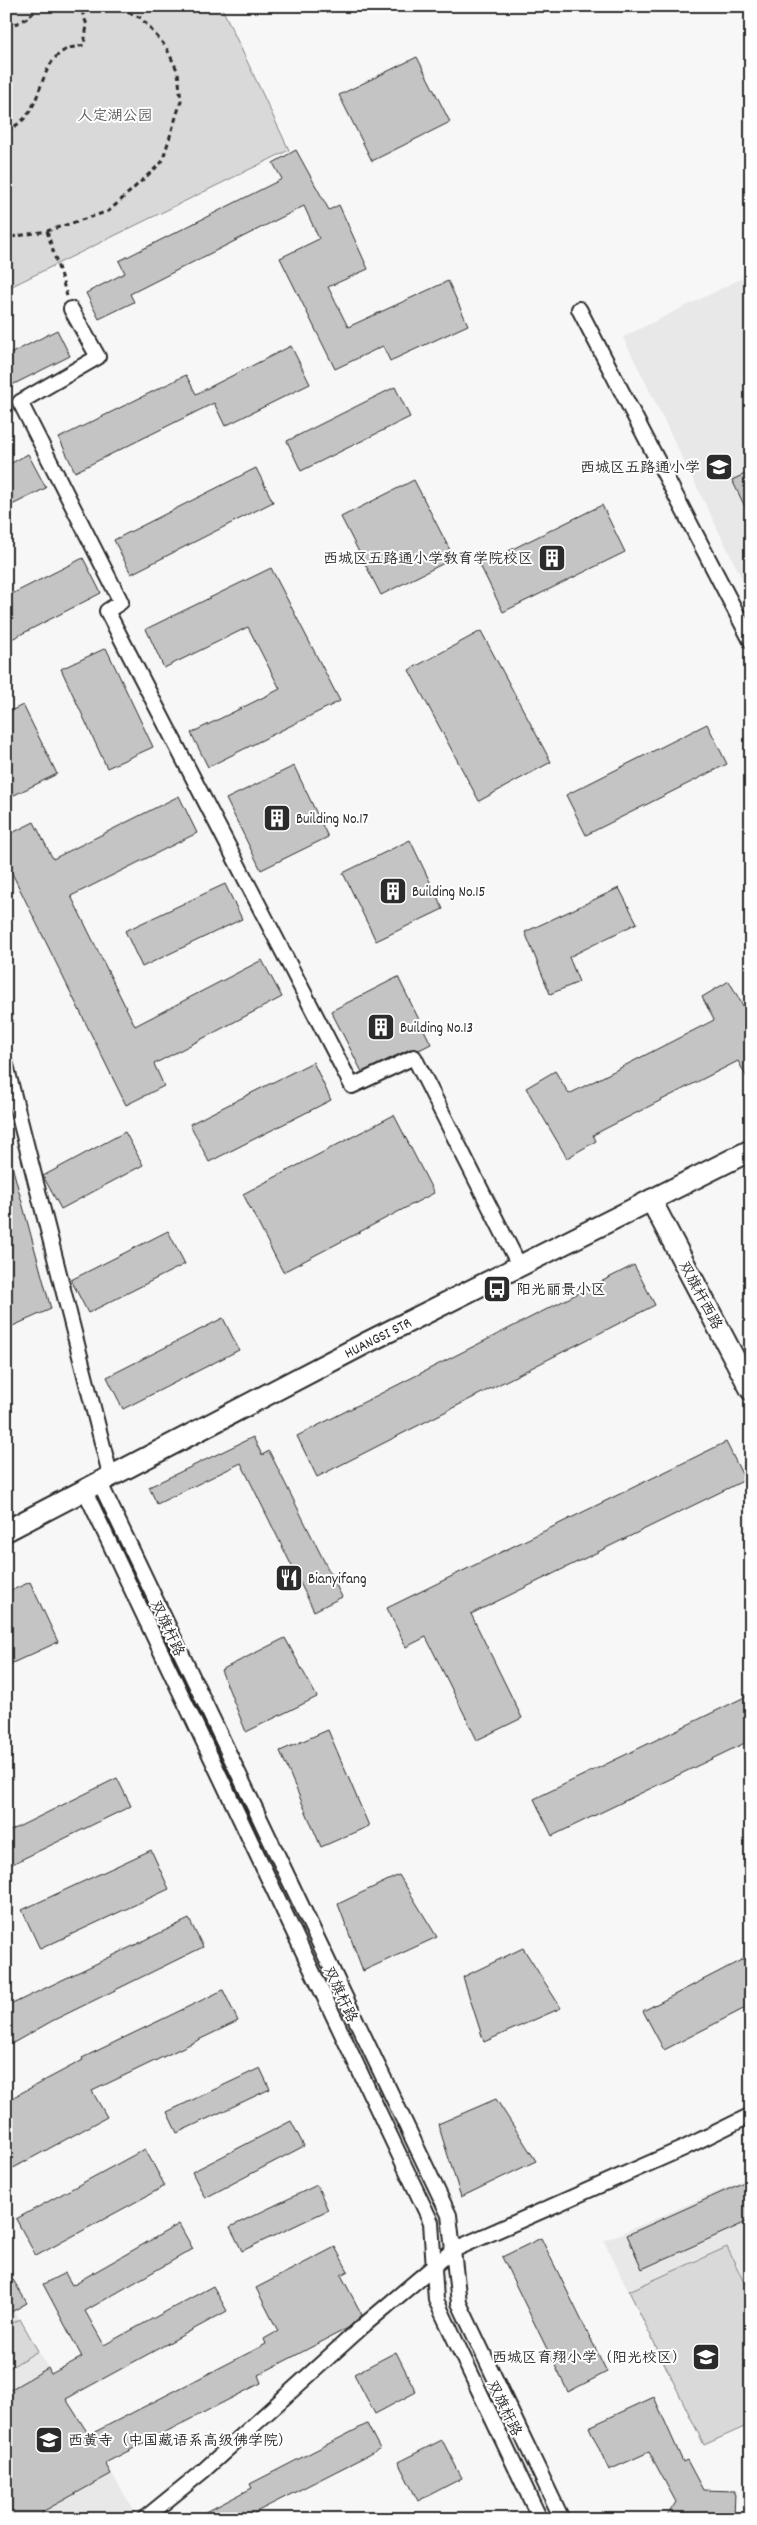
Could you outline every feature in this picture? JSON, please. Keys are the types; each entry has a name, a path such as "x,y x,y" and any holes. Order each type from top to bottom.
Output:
{"street":[{"path":"71,309 98,357 20,402 121,602 107,611 352,1086 414,1057 520,1265"},
{"path":"579,309 751,641"},
{"path":"6,1064 98,1484 449,2215 459,2303 562,2519"},
{"name":"HUANGSI STR","path":"6,1531 520,1265 751,1150"},
{"name":"双旗杆西路","path":"651,1200 751,1390"},
{"name":"双旗杆路","path":"98,1484 430,2222 436,2300 540,2519"},
{"path":"144,2519 203,2471 363,2326 453,2250 684,2148 751,2115"}],"path":[{"path":"6,26 19,23 32,16 39,6"},
{"path":"6,130 30,112 54,58 64,50 84,45 87,25 80,6"},
{"path":"11,237 47,231 110,211 162,162 181,101 178,72 166,47 141,18 114,6"},
{"path":"47,231 71,309"}],"shaded area":[{"name":"西城区五路通小学","path":"751,274 751,597 623,337"},
{"name":"西城区育翔小学（阳光校区）","path":"751,2177 751,2424 704,2445 604,2241"},
{"name":"西黃寺（中国藏语系高级佛学院）","path":"6,2268 27,2303 14,2311 135,2512 131,2519 6,2519"}],"green space":[{"name":"人定湖公园","path":"6,6 221,6 289,150 6,289"},
{"name":"西城区育翔小学（阳光校区）","path":"727,2247 751,2297 751,2424 704,2445 629,2291"},
{"path":"20,2319 38,2351 6,2370 6,2327"}],"building":[{"path":"417,57 450,122 372,161 339,95"},
{"path":"296,150 329,210 339,205 368,269 328,287 348,327 448,281 468,325 390,361 383,346 335,369 280,258 319,239 304,206 130,294 134,302 99,319 86,293 125,273 119,261 282,179 273,163"},
{"path":"57,330 70,356 6,388 6,356"},
{"path":"291,346 310,384 225,426 214,403 75,472 59,438 186,375 196,394"},
{"path":"395,387 410,417 301,471 287,441"},
{"path":"28,454 46,488 6,508 6,466"},
{"path":"256,468 273,502 131,574 114,540"},
{"path":"751,471 751,519 732,480"},
{"path":"414,480 454,558 381,595 341,517"},
{"name":"西城区五路通小学教育学院校区","path":"602,505 625,552 503,612 480,565"},
{"path":"83,558 101,593 6,642 6,597"},
{"path":"271,568 340,701 208,767 191,733 280,689 248,627 164,668 146,629"},
{"path":"481,631 551,762 479,801 409,670"},
{"path":"106,648 153,747 107,768 61,669"},
{"path":"23,705 57,774 6,799 6,713"},
{"path":"707,724 727,764 586,835 566,795"},
{"name":"Building No.17","path":"294,766 328,837 261,870 226,799"},
{"path":"179,796 197,833 71,896 135,1026 262,960 282,997 154,1064 164,1086 126,1105 6,861 6,836 34,822 53,859"},
{"name":"Building No.15","path":"410,840 443,909 376,941 343,873"},
{"path":"225,884 242,919 142,967 125,931"},
{"path":"619,888 637,923 569,957 579,982 550,994 525,932"},
{"name":"Building No.13","path":"398,977 431,1044 419,1050 410,1049 362,1072 331,1011"},
{"path":"729,981 751,1020 751,1085 738,1061 593,1135 596,1141 567,1158 526,1088 555,1071 569,1094 714,1020 702,997"},
{"path":"313,1062 331,1100 209,1162 190,1124"},
{"path":"394,1115 434,1193 283,1272 243,1194"},
{"path":"125,1132 143,1165 61,1209 43,1176"},
{"path":"11,1162 51,1309 6,1329 6,1163"},
{"path":"168,1231 185,1264 88,1313 71,1280"},
{"path":"634,1265 655,1305 317,1477 297,1436"},
{"path":"223,1318 239,1350 123,1409 107,1377"},
{"path":"253,1437 262,1455 269,1451 342,1597 314,1611 241,1463 157,1504 149,1487"},
{"path":"726,1442 745,1480 471,1614 522,1718 477,1740 426,1637 406,1647 387,1608"},
{"path":"30,1582 58,1642 6,1666 6,1593"},
{"path":"285,1638 317,1697 246,1732 221,1670"},
{"path":"751,1694 751,1740 552,1836 534,1799"},
{"path":"328,1730 369,1826 321,1847 280,1751"},
{"path":"117,1778 131,1806 6,1867 6,1833"},
{"path":"151,1850 169,1889 40,1949 22,1910"},
{"path":"399,1875 437,1937 363,1971 338,1904"},
{"path":"189,1919 203,1947 52,2021 6,2047 6,2007"},
{"path":"523,1948 561,2008 484,2042 463,1977"},
{"path":"751,1955 751,2005 664,2050 643,2011"},
{"path":"223,1990 238,2021 92,2091 107,2117 6,2172 6,2101 83,2060 82,2058"},
{"path":"260,2068 270,2089 177,2133 167,2112"},
{"path":"496,2099 536,2161 461,2197 438,2124"},
{"path":"291,2121 304,2146 205,2198 192,2172"},
{"path":"145,2149 165,2186 36,2256 16,2219"},
{"path":"751,2179 751,2220 642,2269 627,2235"},
{"path":"317,2185 328,2210 242,2251 230,2227"},
{"path":"179,2224 193,2249 85,2311 104,2345 213,2286 227,2311 66,2399 89,2435 266,2344 264,2339 278,2331 256,2288 335,2247 348,2271 341,2275 362,2315 348,2328 258,2375 261,2383 105,2463 111,2474 42,2512 45,2519 6,2519 6,2392 48,2368 51,2374 82,2357 43,2284 65,2273 72,2285"},
{"path":"541,2238 607,2372 568,2392 502,2257"},
{"path":"6,2268 27,2303 6,2315"},
{"path":"396,2352 416,2392 375,2414 354,2374"},
{"path":"654,2397 683,2462 687,2460 703,2490 735,2491 734,2519 665,2519 676,2502 649,2452 609,2470 589,2427"},
{"path":"367,2424 380,2449 254,2513 257,2519 193,2519 252,2488 250,2484"},
{"path":"442,2440 462,2478 418,2501 398,2462"}],"place":[{"name":"西城区五路通小学","path":"719,467"},
{"name":"西城区五路通小学教育学院校区","path":"552,558"},
{"name":"Building No.17","path":"277,818"},
{"name":"Building No.15","path":"393,891"},
{"name":"Building No.13","path":"381,1027"},
{"name":"阳光丽景小区","path":"497,1289"},
{"name":"Bianyifang","path":"289,1578"},
{"name":"西城区育翔小学（阳光校区）","path":"706,2357"},
{"name":"西黃寺（中国藏语系高级佛学院）","path":"49,2440"}]}
